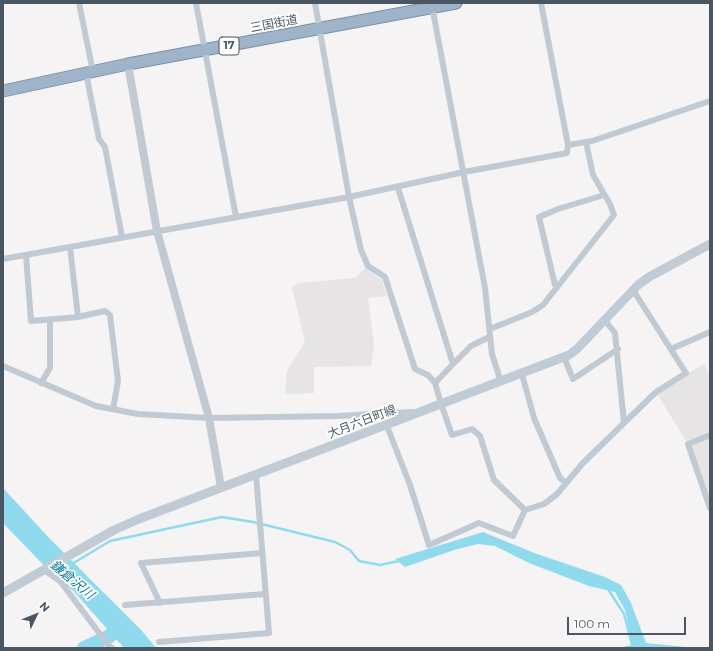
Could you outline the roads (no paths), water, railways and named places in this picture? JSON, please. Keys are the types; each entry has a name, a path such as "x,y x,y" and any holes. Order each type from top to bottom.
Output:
{"highway":[{"name":"三国街道","path":"3,91 128,64 320,29 432,5 456,3"}],"main road":[{"name":"大月六日町線","path":"3,593 114,530 221,487 387,426 564,357 577,349 632,290 649,277 710,244"}],"street":[{"path":"79,3 98,139 105,147 122,237"},
{"path":"196,3 236,217"},
{"path":"315,3 349,197 361,250 368,266 385,277 416,369 428,375 435,383 452,435 472,429 480,436 494,480 525,510"},
{"path":"3,259 398,188 464,172 567,153 568,145 541,3"},
{"path":"432,5 485,288 492,354 501,382"},
{"path":"128,64 157,231 209,418 221,487"},
{"path":"568,145 586,142 710,101"},
{"path":"490,329 532,312 543,305 614,214 610,204 593,175 586,142"},
{"path":"398,188 453,364"},
{"path":"557,287 555,286 539,217 558,209 604,195"},
{"path":"70,247 78,317"},
{"path":"26,255 31,321 78,317 105,311 110,315 118,381 113,409"},
{"path":"387,426 410,485 429,545 479,523 513,536 525,510 544,504 557,494 583,463 656,392 686,373 632,290"},
{"path":"604,319 615,333 618,349 624,423"},
{"path":"42,383 50,368 50,320"},
{"path":"671,349 710,332"},
{"path":"435,383 471,346 489,337"},
{"path":"564,357 573,379 618,349"},
{"path":"3,366 96,406 138,414 209,418 390,414 426,410"},
{"path":"522,374 534,418 560,478 566,483"},
{"path":"710,435 688,444 710,508"},
{"path":"159,642 269,633 256,475"},
{"path":"160,603 141,563 262,553"},
{"path":"44,570 60,581 110,647"},
{"path":"125,605 265,594"}],"water":[{"path":"3,488 50,539 142,631 156,648 124,648 69,586 42,548 3,508"},
{"path":"483,532 537,554 605,577 621,585 631,603 646,643 695,648 617,648 632,645 625,610 615,592 589,586 529,563 495,546 478,544 454,550 405,567 395,559"}],"waterway":[{"name":"鎌倉沢川","path":"3,513 59,571 74,583"},
{"path":"72,564 110,541 222,517 253,522 335,542 350,550 359,561 380,565 399,561"},
{"path":"608,589 624,614 633,648"},
{"path":"84,648 108,637 122,627"}]}
